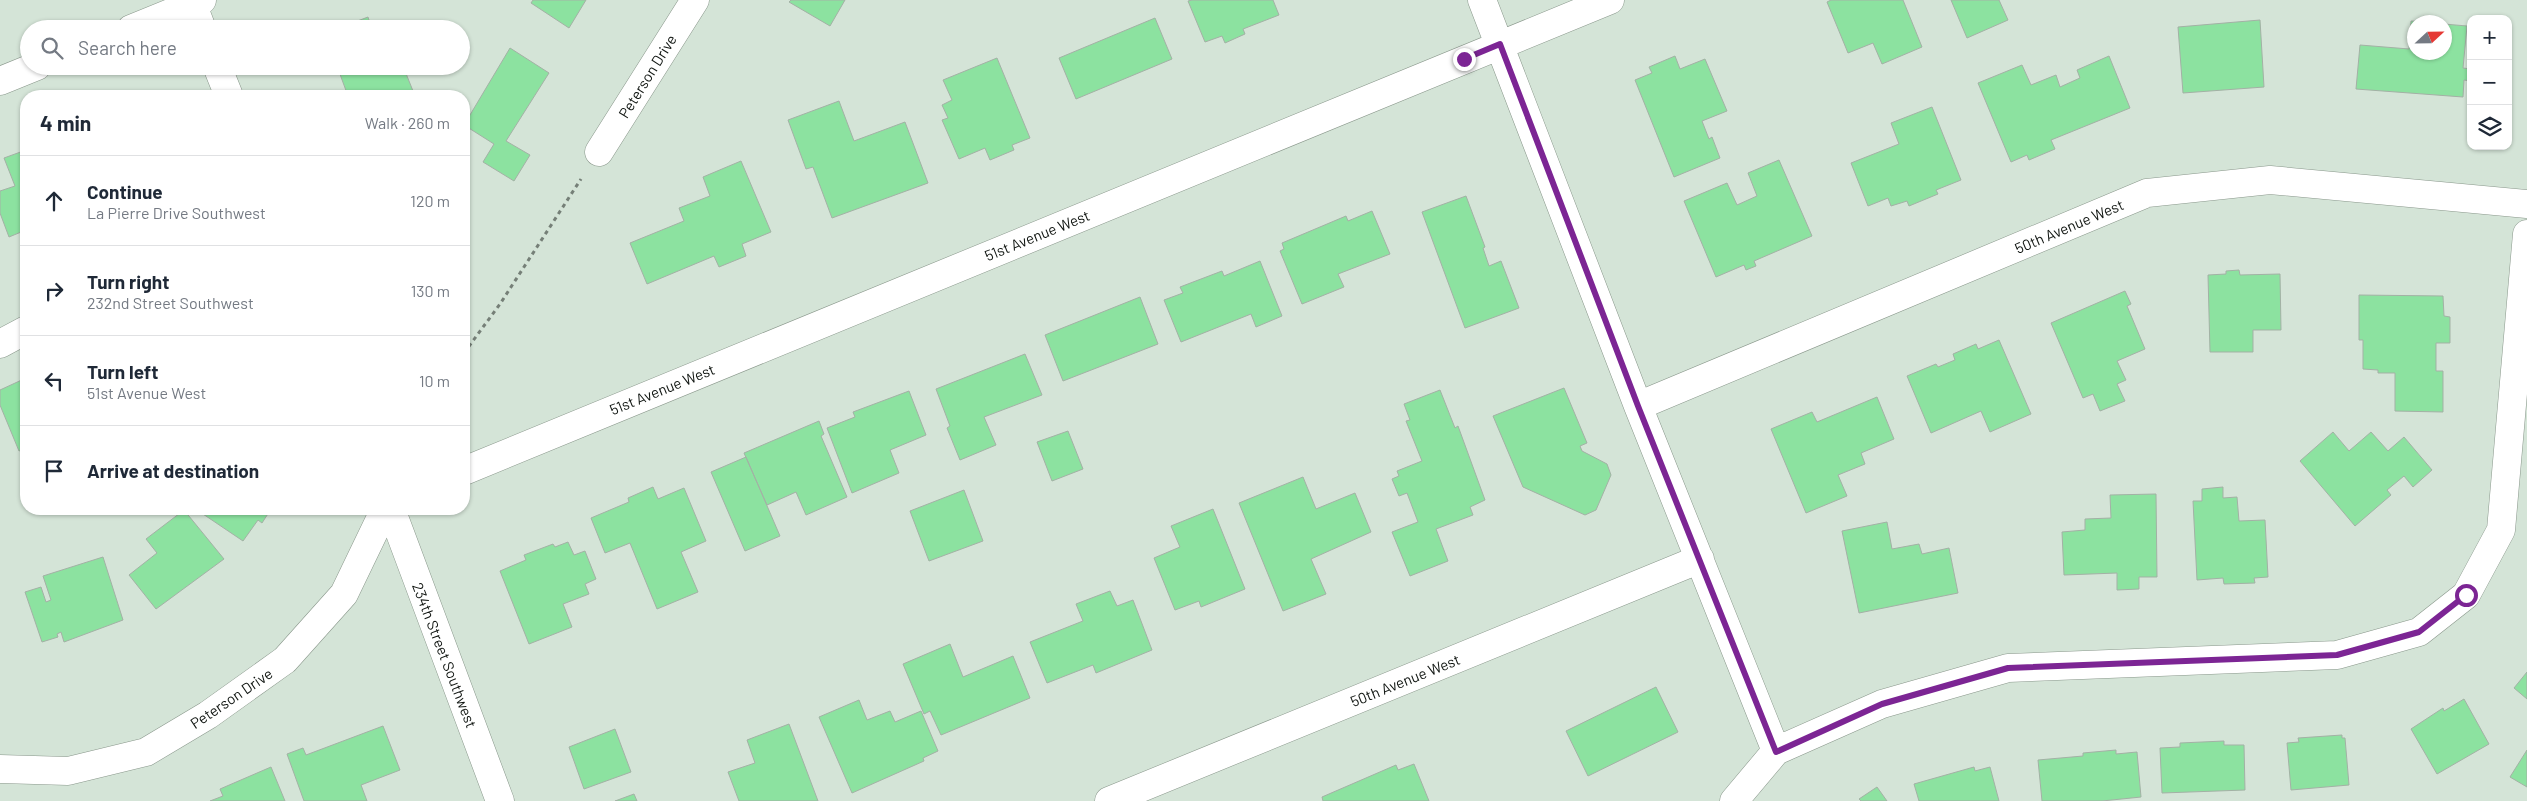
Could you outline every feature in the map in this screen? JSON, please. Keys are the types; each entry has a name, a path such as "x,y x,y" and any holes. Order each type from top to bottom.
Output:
{"street":[{"name":"Peterson Drive","path":"598,152 695,0"},
{"path":"1482,0 1638,406 1776,752"},
{"name":"51st Avenue West","path":"470,469 1610,0"},
{"path":"152,20 195,1 200,20"},
{"path":"0,81 20,73"},
{"path":"221,75 227,90"},
{"name":"50th Avenue West","path":"1638,406 2147,193 2270,180 2527,204"},
{"path":"1734,801 1776,752 1882,704 2008,668 2337,655 2419,632 2466,595 2501,530 2527,234"},
{"path":"0,344 20,333"},
{"name":"Peterson Drive","path":"0,770 68,772 146,752 208,715 285,660 344,594 382,515"},
{"name":"234th Street Southwest","path":"393,515 500,801"},
{"name":"50th Avenue West","path":"1109,801 1700,559"}],"path":[{"path":"470,345 500,304 598,152"}],"building":[{"path":"533,0 586,0 569,28 531,3"},
{"path":"791,0 845,0 830,26 789,2"},
{"path":"1273,0 1279,15 1243,29 1245,34 1225,43 1222,36 1205,42 1188,1"},
{"path":"1831,0 1903,0 1922,47 1882,64 1873,43 1848,53 1827,2"},
{"path":"1951,0 1999,0 2008,20 1967,38"},
{"path":"1155,18 1172,59 1076,99 1059,58"},
{"path":"2260,20 2264,87 2183,93 2178,27"},
{"path":"2452,25 2467,26 2463,68 2467,68 2467,80 2464,80 2463,97 2356,89 2360,45 2407,49 2407,60 2452,60"},
{"path":"510,48 549,73 506,141 530,155 514,181 483,162 494,144 470,129 470,115"},
{"path":"1675,56 1680,69 1705,59 1727,111 1702,121 1709,139 1712,137 1720,158 1674,177 1635,80 1652,73 1649,67"},
{"path":"2109,56 2130,108 2051,140 2055,149 2029,160 2027,155 2011,162 1978,83 2022,65 2031,85 2056,75 2060,87 2080,78 2077,70"},
{"path":"997,58 1030,138 1012,145 1014,150 990,160 985,148 959,159 942,120 948,118 942,105 952,100 943,80"},
{"path":"340,75 407,75 413,90 346,90"},
{"path":"839,101 854,141 905,122 928,183 832,218 813,167 806,169 788,120"},
{"path":"1932,107 1961,180 1936,190 1938,194 1909,206 1907,201 1891,206 1888,198 1868,206 1851,163 1899,144 1891,123"},
{"path":"20,152 20,232 9,237 0,213 0,191 15,186 4,158"},
{"path":"1779,160 1812,236 1754,261 1756,266 1746,270 1744,265 1716,277 1684,201 1727,183 1737,205 1757,196 1748,173"},
{"path":"741,161 771,232 742,244 746,256 719,267 714,256 647,284 630,243 684,221 679,208 710,196 703,177"},
{"path":"1466,196 1485,247 1483,248 1489,266 1501,261 1519,308 1465,328 1422,212"},
{"path":"1372,211 1390,254 1338,274 1344,287 1302,304 1280,251 1284,249 1282,243 1346,216 1348,221"},
{"path":"1260,261 1282,316 1256,327 1251,314 1181,342 1164,300 1183,293 1180,287 1222,271 1224,276"},
{"path":"2239,270 2240,275 2280,274 2281,330 2253,330 2253,352 2210,352 2208,275 2226,274 2226,271"},
{"path":"2125,291 2131,304 2127,306 2145,349 2117,361 2126,380 2117,384 2125,401 2100,411 2093,394 2083,398 2051,323"},
{"path":"2359,295 2443,296 2444,316 2450,317 2450,343 2436,343 2436,371 2443,371 2443,412 2395,411 2395,373 2378,373 2378,370 2363,369 2363,340 2359,340"},
{"path":"1140,297 1158,344 1063,381 1045,335"},
{"path":"1999,340 2031,414 1990,432 1981,411 1931,433 1907,376 1936,364 1938,367 1955,360 1953,354 1976,344 1978,349"},
{"path":"1025,354 1042,395 984,417 996,445 960,460 947,428 950,426 936,389"},
{"path":"20,381 19,451 0,405 0,390"},
{"path":"1564,388 1587,443 1580,446 1582,451 1607,464 1611,475 1596,510 1585,515 1523,487 1493,416"},
{"path":"1440,390 1455,428 1458,426 1485,500 1470,507 1473,515 1436,529 1448,561 1410,576 1392,532 1418,522 1407,493 1399,496 1392,479 1399,476 1397,471 1422,461 1406,421 1410,420 1404,404"},
{"path":"909,391 926,435 890,450 899,473 852,493 827,428 855,417 853,412"},
{"path":"1877,397 1894,439 1861,453 1865,464 1838,475 1847,496 1806,513 1771,429 1812,412 1817,422"},
{"path":"819,421 824,434 821,436 847,497 806,515 796,492 767,505 744,453"},
{"path":"1068,431 1083,469 1052,481 1037,442"},
{"path":"2333,432 2349,451 2371,432 2388,451 2404,437 2432,470 2413,487 2404,476 2387,490 2391,495 2355,526 2300,461"},
{"path":"746,457 780,536 745,551 711,472"},
{"path":"1303,477 1316,509 1355,493 1371,532 1311,559 1326,594 1283,611 1239,503"},
{"path":"653,487 658,499 684,488 706,541 681,552 698,592 657,609 630,543 605,553 591,518 629,502 628,498"},
{"path":"2223,487 2223,498 2237,497 2239,521 2265,520 2268,577 2254,578 2255,583 2224,584 2223,578 2197,580 2193,501 2202,501 2202,489"},
{"path":"964,490 983,541 929,561 910,511"},
{"path":"2156,494 2157,577 2139,577 2139,589 2117,590 2117,573 2064,575 2062,532 2085,530 2085,519 2111,518 2110,495"},
{"path":"1213,509 1245,589 1201,607 1199,601 1175,610 1154,558 1180,547 1171,526"},
{"path":"177,515 188,515 224,559 156,609 129,575 157,553 146,539"},
{"path":"204,515 267,515 262,523 258,520 243,541"},
{"path":"1887,522 1892,549 1919,544 1922,554 1949,548 1958,593 1859,613 1842,531"},
{"path":"568,542 574,555 585,551 596,579 585,584 589,594 563,604 572,627 529,644 500,571 526,560 524,555 553,544 555,547"},
{"path":"103,557 123,620 64,642 61,632 57,634 58,637 42,642 25,592 41,587 46,602 51,600 43,576"},
{"path":"1110,591 1117,606 1133,600 1152,650 1096,673 1093,665 1047,683 1030,642 1083,621 1076,604"},
{"path":"950,644 963,677 1013,656 1030,698 941,735 930,711 924,714 903,664"},
{"path":"2527,672 2527,699 2514,688"},
{"path":"1656,687 1678,732 1588,776 1566,731"},
{"path":"2464,699 2489,744 2437,774 2411,729 2443,708 2444,711"},
{"path":"859,700 867,720 890,711 895,722 921,711 938,751 923,758 924,761 852,793 819,717"},
{"path":"789,724 818,801 739,801 728,772 755,763 747,740"},
{"path":"383,726 400,770 361,785 367,801 304,801 287,754 303,748 306,755"},
{"path":"615,729 631,772 584,789 569,747"},
{"path":"2342,735 2342,738 2345,738 2349,785 2291,790 2287,743 2299,742 2298,738"},
{"path":"2224,741 2224,745 2244,745 2245,790 2162,793 2160,748 2180,747 2180,743"},
{"path":"2116,750 2116,754 2137,752 2141,797 2102,801 2042,801 2038,760 2083,756 2083,753"},
{"path":"2527,750 2527,787 2510,777"},
{"path":"1414,764 1429,801 1323,801 1322,797 1396,765 1398,770"},
{"path":"271,767 285,801 210,801 223,796 220,789"},
{"path":"1974,767 1975,771 1990,767 1999,801 1919,801 1914,784"},
{"path":"1877,787 1887,801 1861,801 1859,799"},
{"path":"634,794 637,801 615,801"}],"route":[{"path":"1464,59 1500,44 1638,406 1776,752 1882,704 2008,668 2337,655 2419,632 2466,595"}]}
